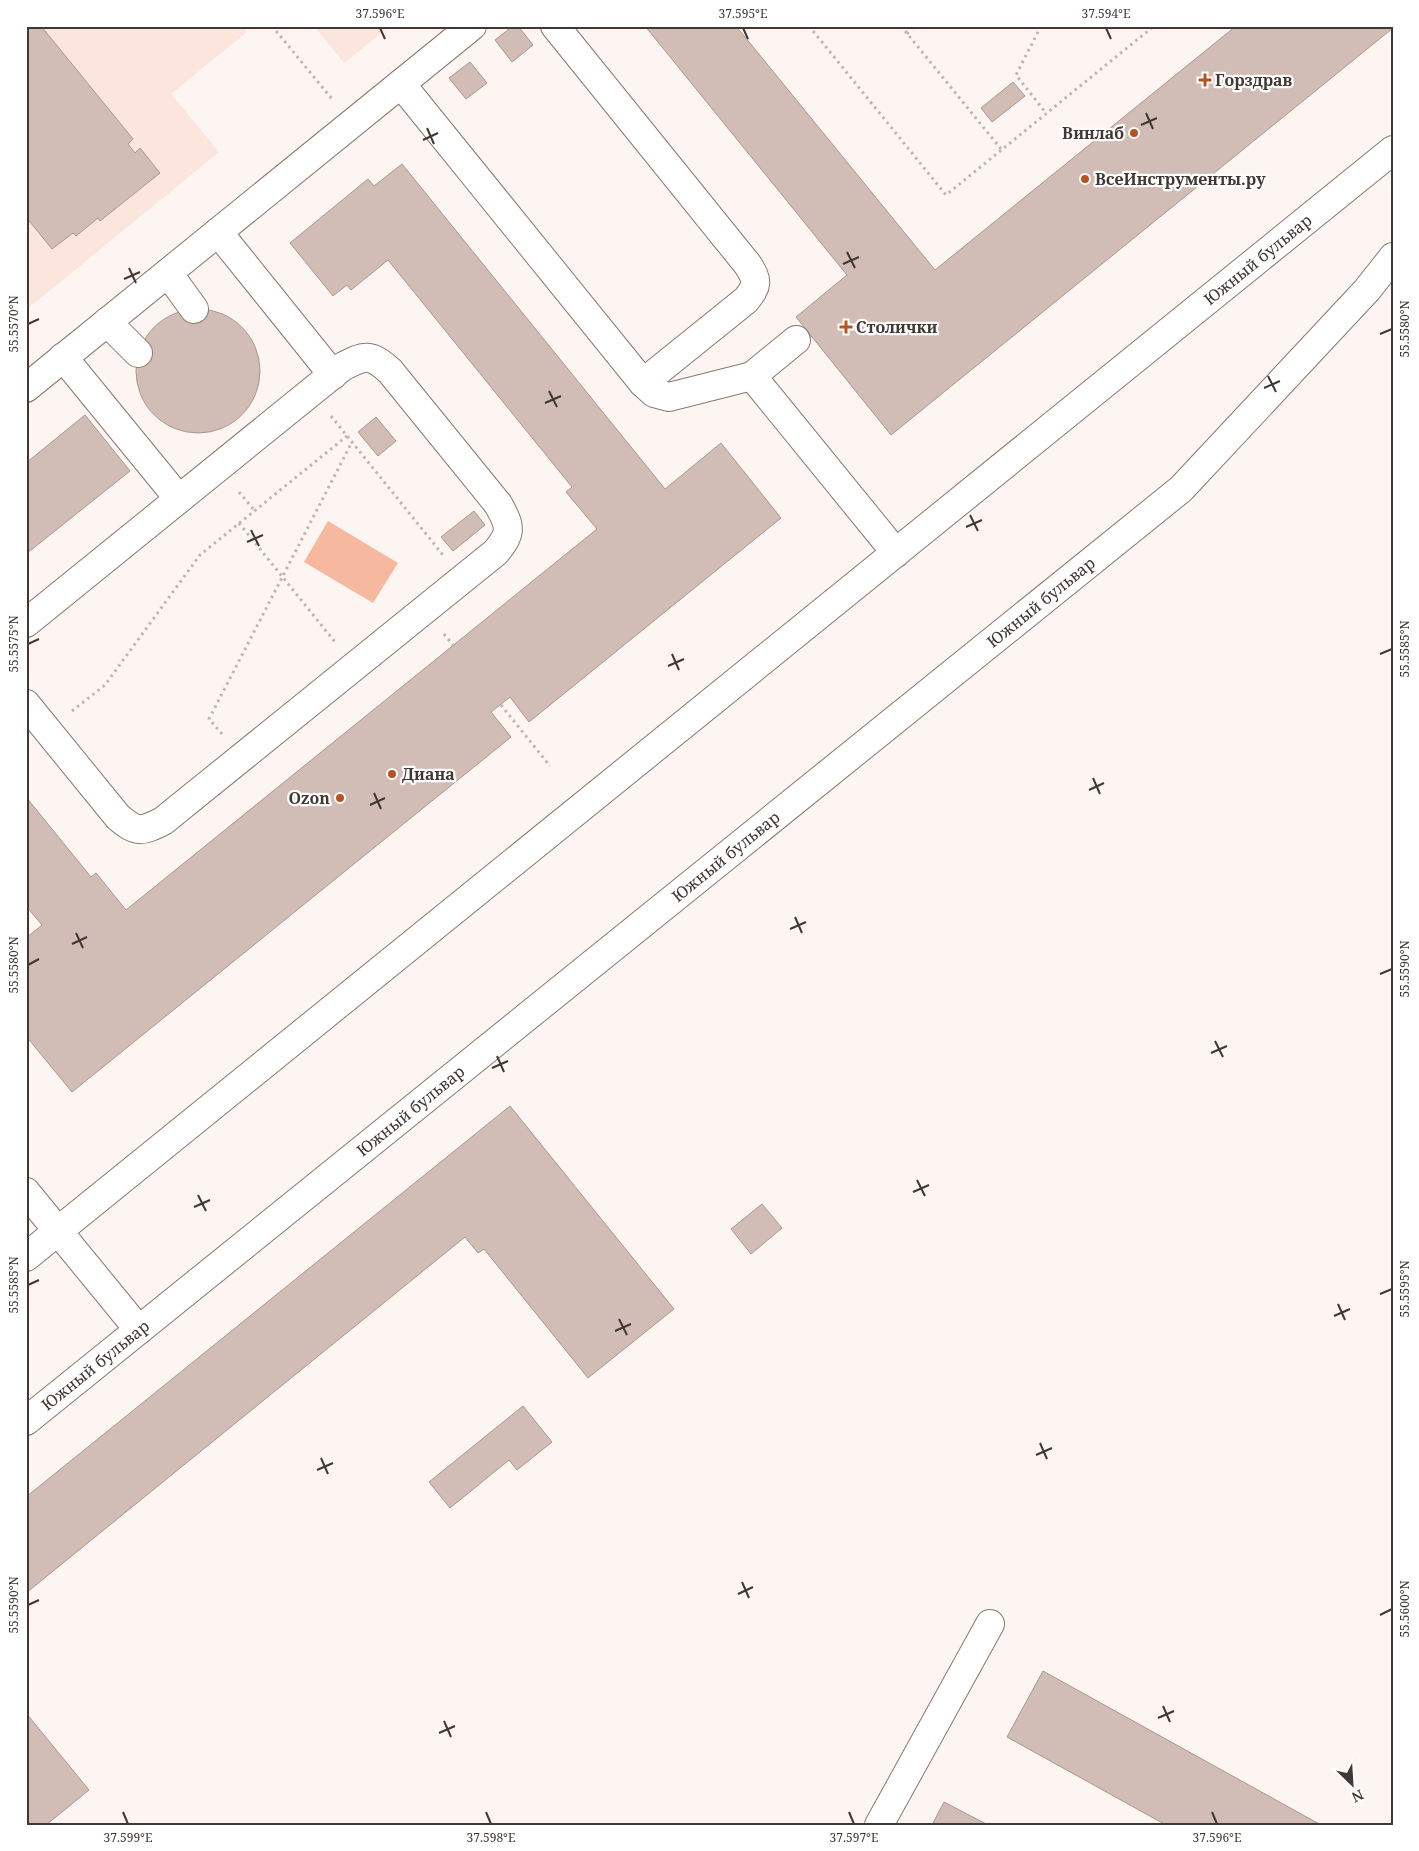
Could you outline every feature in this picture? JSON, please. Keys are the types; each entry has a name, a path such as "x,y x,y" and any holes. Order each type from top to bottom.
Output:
{"street":[{"path":"26,388 472,26"},
{"path":"554,26 748,265 755,277 755,288 746,300 643,383"},
{"path":"401,84 643,383 654,393 669,397 752,376 796,340"},
{"name":"Южный бульвар","path":"26,1256 1393,150"},
{"path":"218,232 333,374"},
{"name":"Южный бульвар","path":"26,1421 1181,489 1367,290 1393,257"},
{"path":"168,273 194,309"},
{"path":"107,322 138,353"},
{"path":"64,358 178,499"},
{"path":"26,622 333,374 360,358 377,359 390,371 498,504 508,521 507,537 496,552 163,821 146,830 131,827 118,817 26,704"},
{"path":"752,376 896,553"},
{"path":"26,1192 139,1330"},
{"path":"879,1825 990,1624"}],"path":[{"path":"272,26 352,124"},
{"path":"809,26 946,194 1154,26"},
{"path":"901,26 1001,149"},
{"path":"907,34 913,26"},
{"path":"1041,26 1016,76 1046,113"},
{"path":"311,392 463,578"},
{"path":"48,731 105,685 200,555 347,436"},
{"path":"241,758 209,719 352,442"},
{"path":"239,524 354,666"},
{"path":"501,705 550,766"}],"shaded area":[{"path":"26,26 242,26 247,32 171,94 219,152 26,310"},
{"path":"314,26 390,26 344,63"},
{"path":"328,521 398,563 373,603 304,562"}],"building":[{"path":"26,26 41,26 133,139 128,144 135,153 140,148 160,173 100,221 98,218 76,236 73,233 52,249 26,217"},
{"path":"513,26 518,26 533,45 512,62 495,40"},
{"path":"645,26 736,26 935,270 1236,26 1393,26 1393,28 891,435 796,317 847,275"},
{"path":"470,62 487,83 466,99 449,78"},
{"path":"1013,82 1025,96 992,122 981,108"},
{"path":"402,164 665,489 721,443 781,518 529,722 510,697 491,712 511,737 72,1092 26,1036 26,938 42,925 26,906 26,797 91,877 96,873 126,910 597,529 566,492 572,487 388,260 351,290 347,285 333,296 290,243 368,179 374,186"},
{"path":"198,309 222,314 242,327 255,347 260,371 255,395 242,415 222,428 198,433 174,428 154,415 141,395 136,371 141,347 154,327 174,314"},
{"path":"85,415 130,471 26,554 26,463"},
{"path":"376,417 396,441 378,456 358,432"},
{"path":"474,511 485,525 453,551 441,537"},
{"path":"510,1106 674,1309 588,1378 484,1249 478,1253 465,1237 26,1593 26,1497"},
{"path":"762,1204 782,1228 751,1254 731,1229"},
{"path":"523,1406 552,1442 517,1470 509,1460 450,1508 429,1482"},
{"path":"1043,1671 1321,1825 1166,1825 1007,1737"},
{"path":"26,1713 89,1790 46,1825 26,1825"},
{"path":"944,1802 988,1825 932,1825"}],"place":[{"name":"Горздрав","path":"1205,80"},
{"name":"Винлаб","path":"1134,133"},
{"name":"ВсеИнструменты.ру","path":"1085,179"},
{"name":"Столички","path":"846,327"},
{"name":"Диана","path":"392,774"},
{"name":"Ozon","path":"340,798"}]}
